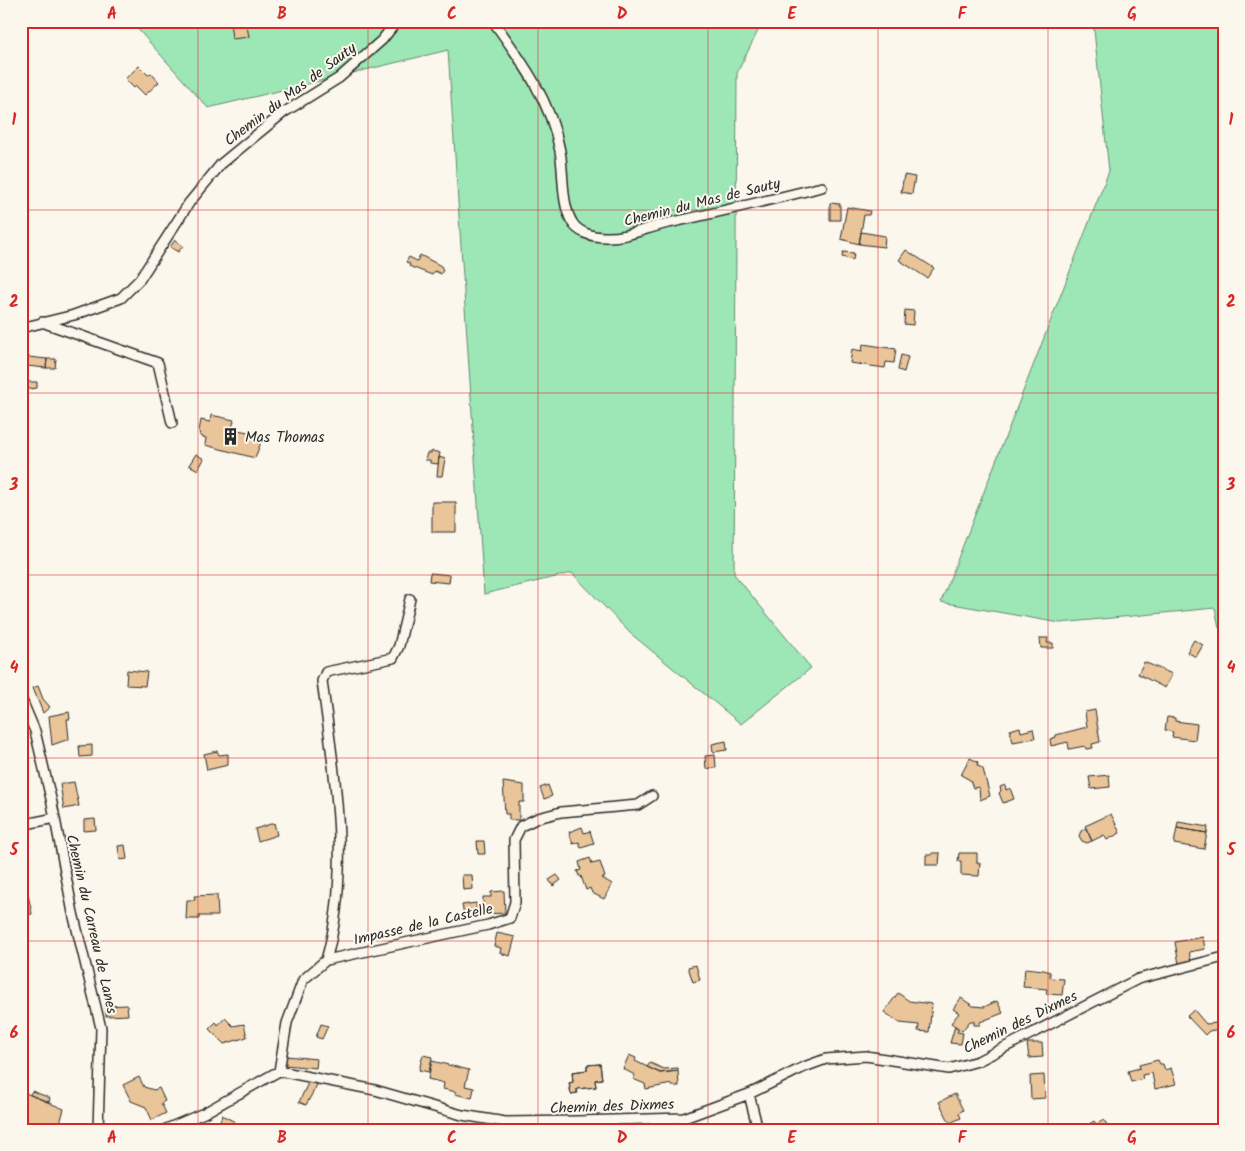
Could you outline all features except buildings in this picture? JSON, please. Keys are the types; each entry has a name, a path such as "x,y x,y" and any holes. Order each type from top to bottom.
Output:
{"street":[{"name":"Chemin du Mas de Sauty","path":"21,328 74,315 121,298 140,279 189,203 221,164 283,113 339,78 382,40 397,21"},
{"name":"Chemin du Mas de Sauty","path":"493,21 525,64 544,98 560,150 565,196 572,223 585,234 604,238 626,236 661,225 822,187"},
{"path":"42,322 158,364 172,423"},
{"path":"164,1130 204,1113 278,1070 287,1023 304,980 326,960 335,927 338,823 322,681 326,672 393,658 399,646 410,599"},
{"name":"Chemin du Carreau de Lanes","path":"21,698 35,731 55,818 72,913 101,1028 98,1130"},
{"name":"Impasse de la Castelle","path":"326,960 488,925 510,918 515,902 514,840 521,826 538,818 562,812 638,805 652,796"},
{"path":"21,825 55,818"},
{"name":"Chemin des Dixmes","path":"278,1070 375,1090 462,1115 505,1122 684,1118 749,1094 804,1067 826,1059 866,1056 949,1069 978,1061 1138,979 1224,956"},
{"path":"749,1094 758,1130"}],"green space":[{"path":"103,21 763,21 737,73 734,574 811,668 741,724 630,633 572,573 484,594 448,50 208,108 135,26"},
{"path":"1093,21 1224,21 1224,629 1219,628 1215,608 1060,623 941,602 1109,171"}],"place":[{"name":"Mas Thomas","path":"231,437"}]}
